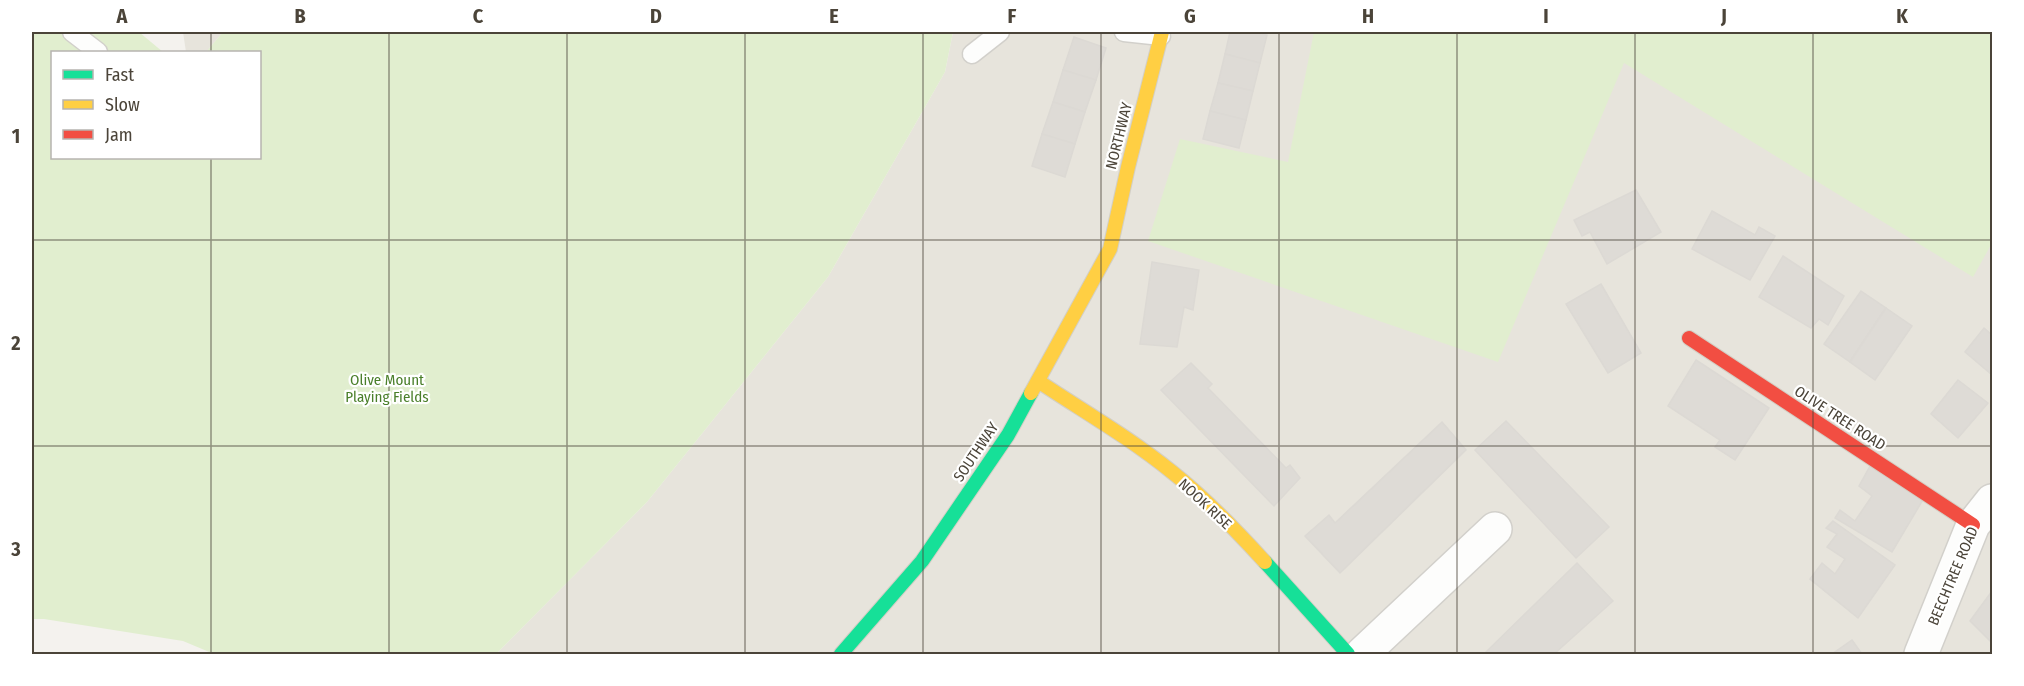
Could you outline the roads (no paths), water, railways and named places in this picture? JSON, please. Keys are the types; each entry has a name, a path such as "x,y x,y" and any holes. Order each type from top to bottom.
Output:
{"street":[{"name":"NORTHWAY","path":"1110,249 1128,166 1162,34"},
{"name":"SOUTHWAY","path":"841,654 922,561 1008,435 1110,249"},
{"name":"OLIVE TREE ROAD","path":"1689,338 1983,513"},
{"name":"NOOK RISE","path":"1038,381 1155,459 1192,489 1265,562 1348,654"},
{"name":"BEECHTREE ROAD","path":"1921,654 1983,513"},
{"path":"1362,654 1495,530"}],"lane":[{"path":"72,32 97,51"},
{"path":"972,54 1000,32"},
{"path":"1124,32 1162,34"}],"park label":[{"name":"Olive Mount Playing Fields","path":"387,388"}]}
